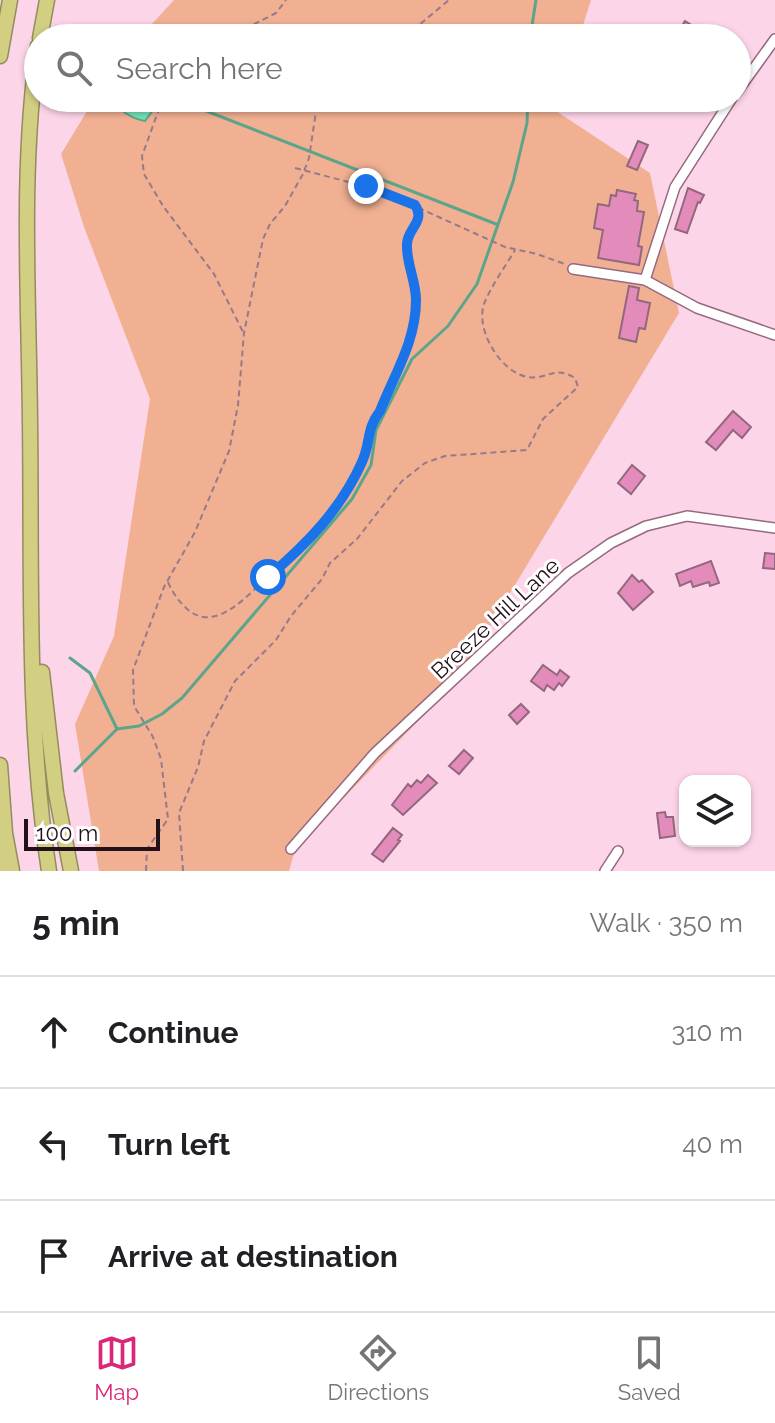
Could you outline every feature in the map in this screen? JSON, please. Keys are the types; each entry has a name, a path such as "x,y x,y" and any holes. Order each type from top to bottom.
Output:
{"highway":[{"path":"0,56 10,0"},
{"path":"43,24 47,0"},
{"path":"31,112 32,596 36,766 49,871"},
{"path":"32,596 56,793 71,871"},
{"path":"0,765 5,833 12,871"},
{"path":"0,852 1,871"}],"street":[{"path":"751,72 775,39"},
{"path":"645,280 675,187 723,112"},
{"path":"573,269 645,280 697,308 775,335"},
{"name":"Breeze Hill Lane","path":"291,849 375,753 568,573 611,543 646,526 687,516 775,528"},
{"path":"605,871 618,851"}],"path":[{"path":"254,24 276,13 286,0"},
{"path":"420,24 449,0"},
{"path":"158,112 142,156 144,174 163,206 214,274 244,333"},
{"path":"146,871 147,849 168,819 161,759 153,737 136,712 133,670 169,578 195,532 229,451 238,405 244,333 266,231 293,194 304,170 315,112"},
{"path":"295,168 366,186 505,247 557,260 573,269"},
{"path":"169,578 176,597 192,613 205,618 230,610 242,603 300,547 345,496 364,457 372,420 380,411 412,341 416,299 407,242 418,222 419,210 415,205"},
{"path":"183,871 179,813 198,767 204,741 235,681 276,640 291,616 322,579 330,563 351,545 415,469 445,456 493,451 524,452 531,448 543,419 578,387 575,378 561,372 534,378 520,375 499,358 492,346 483,318 484,304 515,250"}],"shaded area":[{"path":"174,0 591,0 583,24 152,24"},
{"path":"86,112 558,112 650,173 679,313 457,681 296,847 289,871 99,871 75,724 114,636 150,399 84,227 61,154"},
{"path":"125,112 152,112 145,121"}],"building":[{"path":"638,141 648,145 637,170 627,166"},
{"path":"688,188 704,195 698,202 687,233 675,229"},
{"path":"617,190 636,194 637,211 644,212 638,246 642,247 639,265 598,258 603,230 594,228 598,204 609,206 611,195 616,196"},
{"path":"629,286 639,288 637,300 650,303 645,329 639,328 636,342 619,338"},
{"path":"733,411 751,427 742,438 733,430 716,450 706,442"},
{"path":"632,465 645,476 631,494 618,483"},
{"path":"765,553 775,554 775,569 763,568"},
{"path":"711,561 719,583 710,586 709,582 693,587 691,581 680,586 676,574"},
{"path":"632,575 639,582 642,580 653,592 633,610 618,593"},
{"path":"543,665 557,675 560,670 569,677 562,686 559,683 554,690 547,685 544,691 531,681"},
{"path":"521,704 529,712 517,724 509,715"},
{"path":"464,750 473,758 459,774 449,766"},
{"path":"428,775 437,783 403,815 392,805 408,784 411,787 417,780 421,783"},
{"path":"665,812 666,817 673,817 675,836 660,838 657,813"},
{"path":"393,828 402,835 383,862 372,854"}],"waterway":[{"path":"532,24 536,0"},
{"path":"209,112 496,224"},
{"path":"75,771 117,729 139,726 162,714 182,698 352,499 371,465 376,430 412,359 448,326 477,284 513,182 527,112"},
{"path":"70,658 90,673 117,729"}],"route":[{"path":"268,577 323,524 345,496 364,457 372,420 380,411 412,341 416,299 407,242 418,222 419,210 415,205 366,186"}]}
